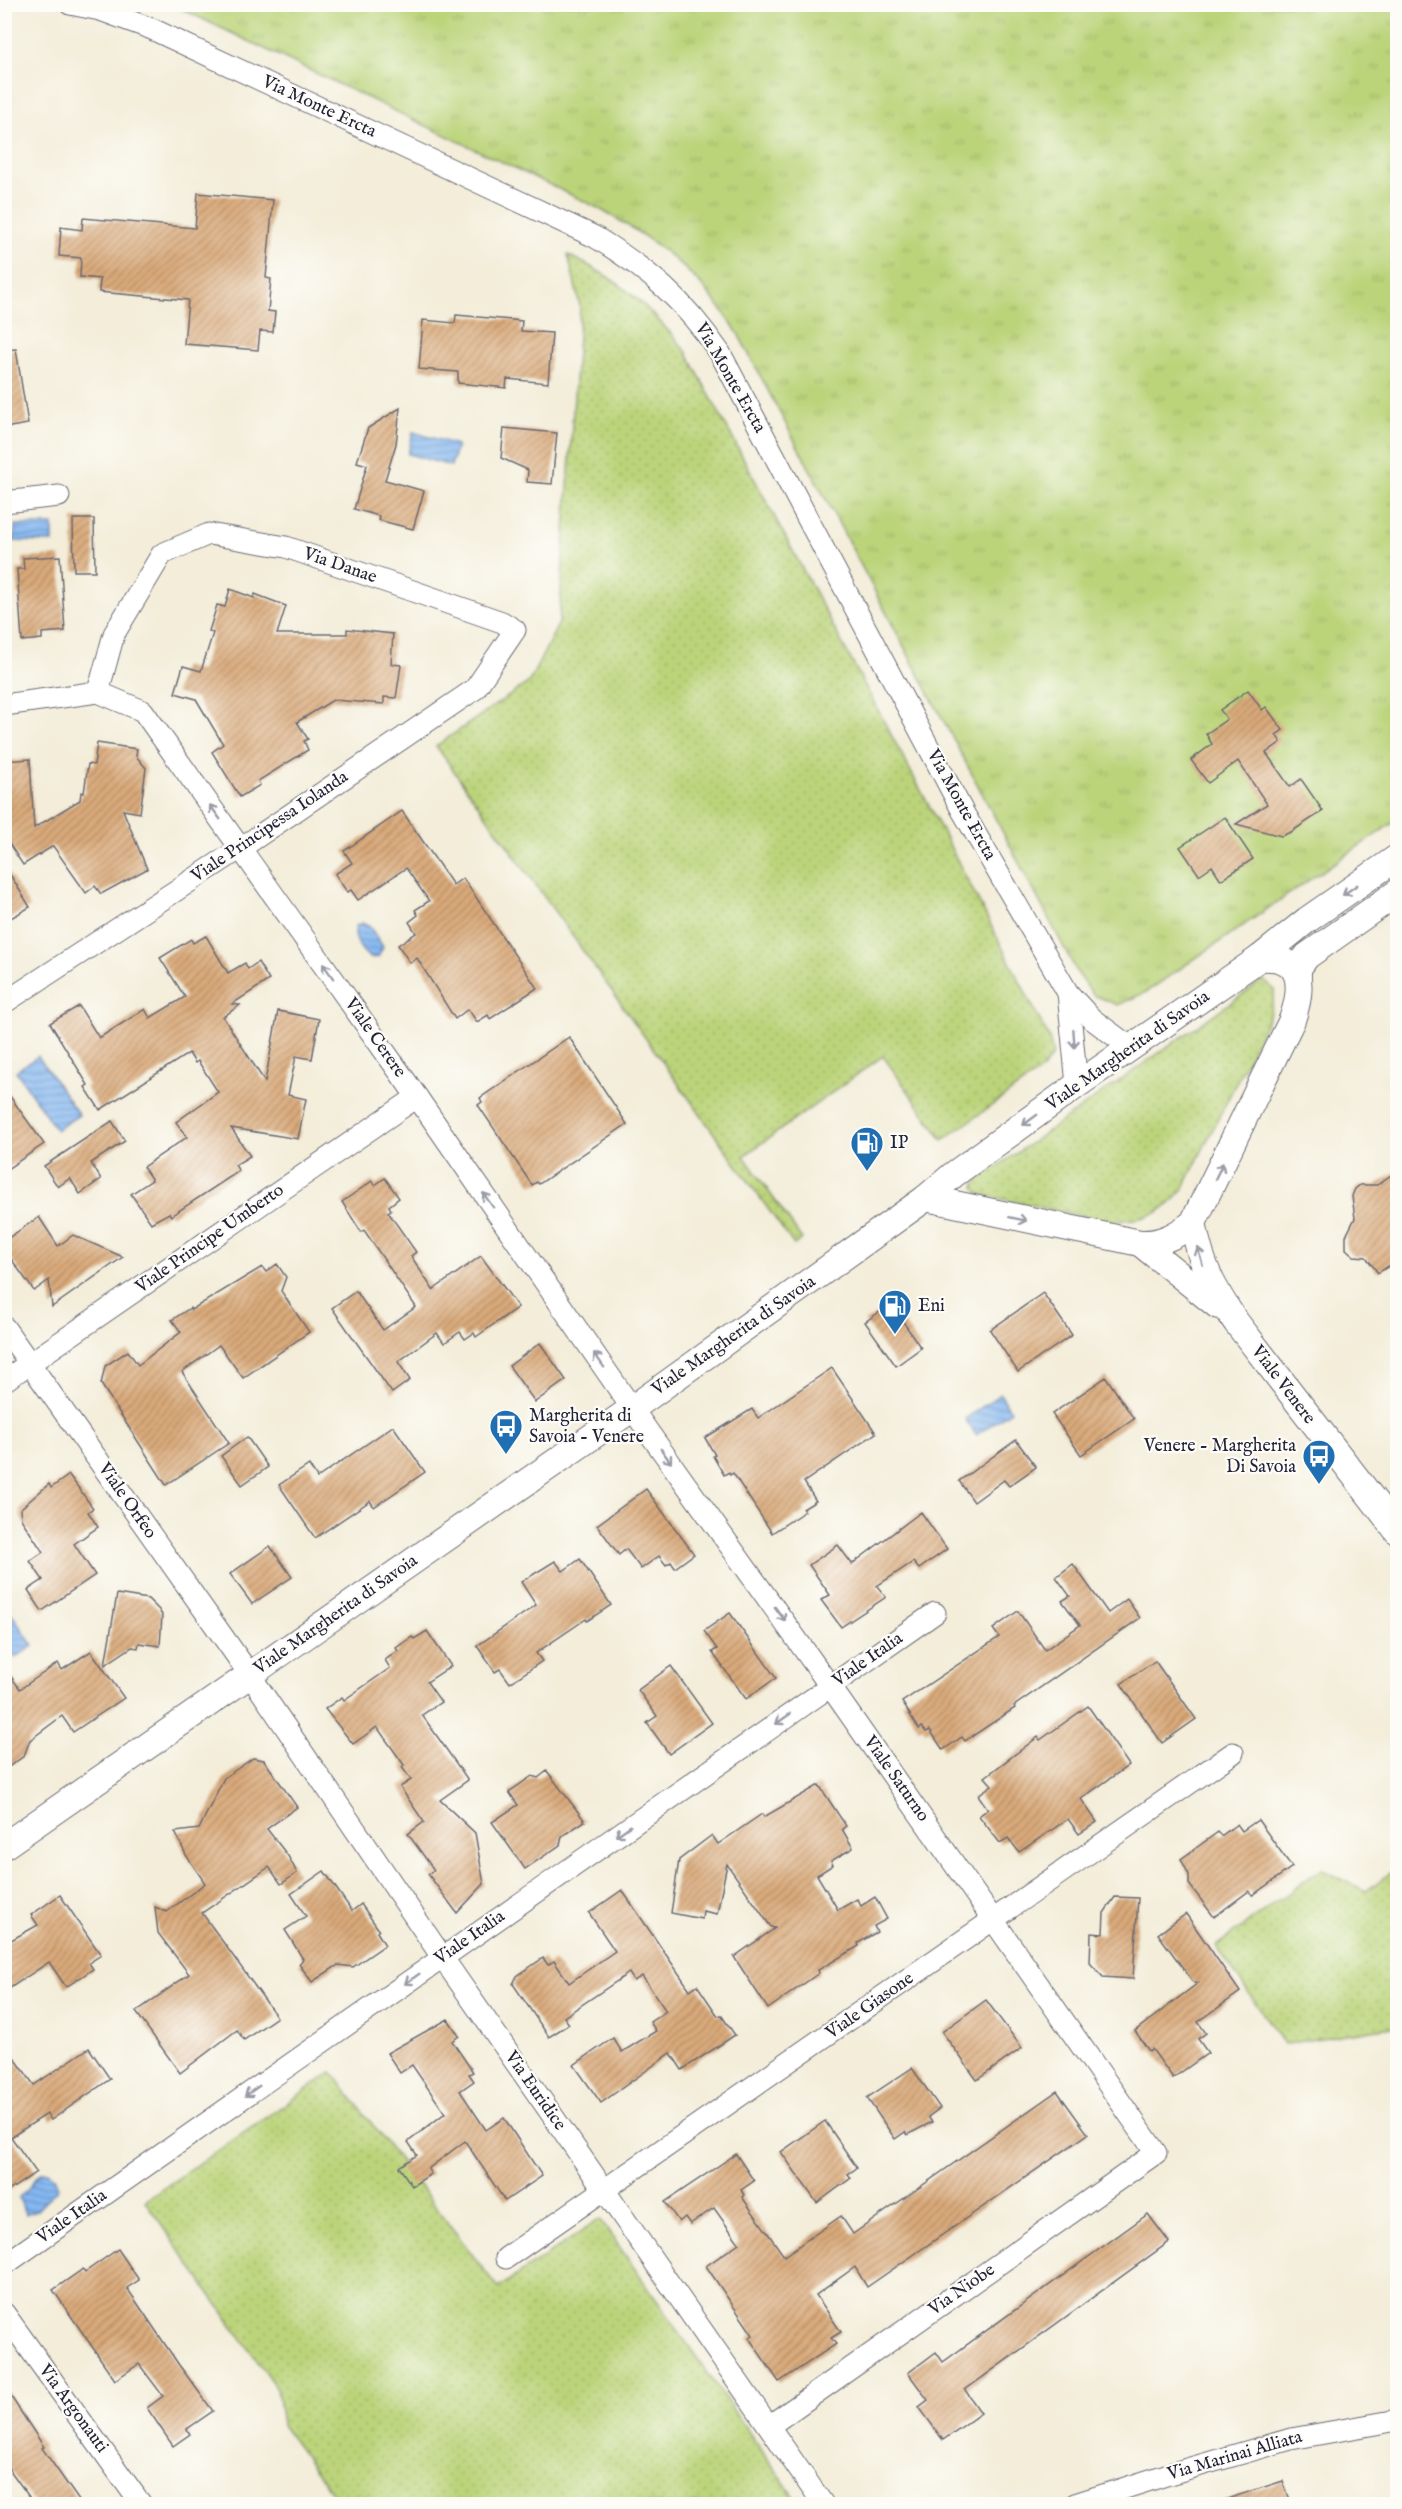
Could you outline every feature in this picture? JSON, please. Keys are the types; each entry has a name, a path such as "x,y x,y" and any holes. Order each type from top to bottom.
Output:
{"street":[{"name":"Via Monte Ercta","path":"70,4 100,10 152,29 595,237 642,267 670,291 698,321 720,353 963,812 1068,993"},
{"path":"4,502 59,496"},
{"name":"Via Danae","path":"98,692 114,633 162,554 209,534 286,547 502,622 515,630"},
{"name":"Viale Principessa Iolanda","path":"4,1003 241,848 475,689 515,630"},
{"path":"4,705 98,692"},
{"name":"Viale Cerere","path":"98,692 143,711 417,1097 633,1408"},
{"name":"Viale Margherita di Savoia","path":"4,1846 633,1408 926,1198 953,1175 1077,1085 1260,958 1307,920 1398,857"},
{"path":"926,1198 960,1207 1140,1243 1160,1242 1179,1234 1193,1223 1292,1020 1300,990 1298,968 1307,956 1398,892"},
{"path":"1260,958 1281,959 1298,975"},
{"path":"1068,993 1092,1019 1131,1048"},
{"path":"1068,993 1077,1085"},
{"name":"Viale Principe Umberto","path":"4,1381 417,1097"},
{"path":"953,1175 948,1186 949,1195 960,1207"},
{"path":"1193,1223 1202,1264 1214,1289 1236,1322"},
{"path":"1140,1243 1180,1273 1236,1322"},
{"name":"Viale Venere","path":"1236,1322 1398,1532"},
{"name":"Viale Orfeo","path":"4,1327 250,1675"},
{"name":"Viale Saturno","path":"633,1408 831,1686 1156,2153"},
{"name":"Viale Italia","path":"4,2265 935,1612"},
{"name":"Via Euridice","path":"250,1675 442,1957 824,2505"},
{"name":"Viale Giasone","path":"506,2258 1233,1753"},
{"name":"Via Niobe","path":"769,2426 1156,2153"},
{"name":"Via Argonauti","path":"4,2313 139,2504"},
{"name":"Via Marinai Alliata","path":"1075,2505 1166,2475 1291,2439 1398,2420"}],"green space":[{"path":"173,5 1397,5 1397,820 1146,992 1118,1005 1093,995 1077,972 737,332 707,291 691,274 655,244 592,205"},
{"path":"568,255 604,274 633,296 659,320 686,351 934,815 1049,1038 1053,1054 1042,1070 943,1140 883,1056 744,1156 802,1239 794,1245 436,746 529,682 559,623 580,306"},
{"path":"1263,980 1274,989 1268,1019 1183,1189 1170,1204 1156,1213 1141,1218 1118,1221 1096,1219 979,1194 975,1188 981,1178"},
{"path":"1321,1869 1366,1891 1396,1869 1397,1871 1397,2026 1284,2044 1216,1946"},
{"path":"332,2072 498,2288 600,2219 799,2504 340,2504 282,2425 277,2389 145,2201"}],"water":[{"path":"413,432 457,445 451,466 408,454"},
{"path":"15,525 53,525 53,542 14,541"},
{"path":"362,923 370,927 383,947 378,957 370,958 358,944 355,931 356,926"},
{"path":"38,1056 79,1115 56,1130 16,1071"},
{"path":"1000,1394 1011,1411 976,1435 965,1419"},
{"path":"12,1614 33,1646 15,1658 5,1641 5,1617"},
{"path":"42,2172 47,2172 54,2177 58,2188 37,2210 25,2214 19,2197"}],"building":[{"path":"198,193 273,200 266,278 271,279 268,311 275,312 273,332 260,331 258,350 184,344 188,300 99,292 100,279 80,277 81,258 59,256 61,227 82,230 83,218 195,228"},
{"path":"456,315 522,321 521,331 552,333 548,383 507,379 506,388 458,383 458,372 419,369 423,320 455,323"},
{"path":"16,349 28,424 4,428 4,350"},
{"path":"400,408 396,444 385,480 424,491 413,529 378,520 379,516 354,509 367,465 357,462 368,428"},
{"path":"504,428 557,433 552,484 527,482 528,470 501,458"},
{"path":"73,519 94,519 95,571 74,571"},
{"path":"60,556 65,631 42,633 42,639 22,641 17,569 24,569 23,558"},
{"path":"230,589 254,598 255,594 286,606 277,634 347,634 347,629 393,634 391,664 401,665 396,698 384,697 384,704 333,700 297,722 308,739 304,741 308,750 258,781 260,785 240,797 212,752 223,744 196,699 175,693 183,666 201,671 213,633 209,631 217,605 225,607"},
{"path":"1248,690 1262,710 1266,707 1283,730 1276,735 1281,742 1266,753 1290,787 1301,779 1323,811 1281,836 1236,824 1267,804 1238,761 1208,783 1191,760 1212,744 1206,734 1227,719 1220,710"},
{"path":"97,743 137,749 136,756 146,768 140,813 123,810 147,869 101,894 95,886 86,893 53,846 23,865 4,836 4,761 30,759 34,828 80,800 81,792 84,793 88,764 94,765"},
{"path":"402,811 453,885 463,878 537,988 490,1019 488,1015 477,1022 468,1009 455,1019 417,958 410,963 398,945 416,933 409,922 418,915 415,910 429,901 406,868 358,900 351,890 347,892 335,874 352,863 344,851"},
{"path":"1225,817 1253,859 1221,880 1212,866 1199,875 1180,847"},
{"path":"4,865 30,907 4,922"},
{"path":"206,936 228,973 245,963 248,969 258,962 269,980 232,1004 240,1005 223,1017 265,1082 278,1011 319,1019 312,1059 296,1056 288,1095 306,1099 298,1139 231,1128 250,1156 235,1165 239,1171 171,1216 169,1213 151,1223 131,1194 152,1180 143,1167 187,1137 176,1122 218,1092 198,1061 195,1063 189,1053 100,1110 85,1087 88,1085 50,1023 79,1006 99,1038 145,1009 150,1018 185,997 160,958 191,939 193,943"},
{"path":"569,1037 627,1124 539,1184 537,1182 532,1185 478,1105 482,1102 480,1098"},
{"path":"4,1088 44,1144 4,1171"},
{"path":"112,1121 125,1141 91,1163 101,1179 80,1194 70,1178 58,1187 44,1166"},
{"path":"1398,1170 1398,1260 1378,1273 1366,1257 1354,1256 1346,1249 1346,1236 1355,1218 1352,1196 1360,1185 1377,1185"},
{"path":"385,1178 399,1198 389,1206 391,1210 388,1212 416,1252 411,1256 433,1290 481,1256 518,1307 476,1337 474,1333 465,1339 460,1332 444,1343 437,1333 398,1362 410,1380 392,1393 332,1308 356,1291 383,1330 416,1307 364,1230 361,1232 342,1202 372,1181 375,1185"},
{"path":"39,1217 58,1246 73,1235 123,1257 52,1307 49,1280 34,1291 4,1249 4,1241"},
{"path":"277,1264 286,1277 281,1291 309,1332 243,1378 219,1345 182,1372 229,1443 166,1485 101,1384 105,1366 128,1351 138,1365 181,1332 172,1320 262,1267 266,1272"},
{"path":"1043,1293 1072,1335 1018,1372 990,1330"},
{"path":"891,1304 921,1348 896,1366 865,1322"},
{"path":"540,1343 566,1380 535,1402 509,1366"},
{"path":"832,1368 876,1433 804,1482 816,1501 772,1533 733,1473 730,1475 729,1472 724,1475 705,1438 752,1409 758,1418"},
{"path":"1106,1377 1134,1419 1081,1455 1052,1414"},
{"path":"393,1426 425,1472 374,1507 370,1501 315,1538 279,1485 309,1465 317,1478"},
{"path":"247,1437 268,1467 242,1485 221,1456"},
{"path":"1016,1440 1036,1467 1009,1486 1004,1480 974,1502 959,1481"},
{"path":"69,1475 93,1508 88,1512 98,1527 74,1544 95,1575 42,1611 28,1590 43,1580 30,1561 43,1552 21,1519 20,1509 49,1484 51,1488"},
{"path":"646,1489 694,1554 675,1568 671,1562 666,1565 659,1556 641,1569 626,1549 619,1555 597,1525"},
{"path":"921,1512 947,1549 919,1569 913,1562 877,1586 886,1597 841,1627 821,1600 830,1595 809,1565 838,1545 852,1564"},
{"path":"270,1546 292,1577 252,1604 230,1574"},
{"path":"580,1559 611,1605 536,1653 542,1661 510,1683 500,1669 495,1672 477,1646 536,1605 521,1582 555,1561 563,1571"},
{"path":"1073,1564 1108,1613 1127,1599 1140,1618 1014,1706 1015,1708 965,1741 962,1737 943,1750 930,1730 926,1732 922,1727 919,1729 902,1702 999,1637 993,1629 1018,1611 1045,1650 1080,1625 1062,1601 1070,1596 1056,1577"},
{"path":"117,1594 148,1599 159,1610 162,1615 160,1646 139,1643 138,1648 132,1647 105,1665"},
{"path":"730,1613 776,1678 746,1699 712,1652 717,1649 704,1631"},
{"path":"427,1631 451,1666 427,1682 441,1702 422,1715 468,1780 440,1800 475,1833 484,1884 457,1913 428,1874 434,1870 408,1834 424,1822 400,1787 411,1780 402,1767 404,1765 377,1727 353,1744 325,1709 342,1697 344,1700 390,1668 385,1660 398,1651 396,1648 412,1637 414,1639"},
{"path":"91,1651 124,1698 73,1732 62,1716 30,1740 24,1756 4,1770 4,1667 20,1689 58,1663 62,1670"},
{"path":"1155,1661 1196,1719 1162,1743 1121,1684"},
{"path":"671,1666 712,1723 669,1754 647,1723 657,1716 638,1690"},
{"path":"1088,1706 1129,1765 1081,1799 1097,1822 1079,1834 1068,1819 1019,1852 1008,1838 1000,1843 979,1816 988,1809 978,1795 992,1785 985,1777 1038,1737 1040,1740"},
{"path":"253,1758 264,1760 297,1807 267,1829 288,1856 297,1873 281,1884 269,1867 202,1913 277,2017 244,2040 237,2030 180,2073 136,2012 189,1974 158,1933 155,1907 167,1912 205,1883 186,1855 175,1832 199,1829 224,1778"},
{"path":"547,1771 585,1821 562,1836 560,1845 525,1869 492,1822 518,1805 509,1792 532,1776 538,1778"},
{"path":"819,1785 846,1826 842,1829 853,1848 831,1861 833,1865 817,1875 838,1910 857,1899 861,1906 875,1897 887,1919 874,1926 877,1932 858,1943 859,1946 818,1970 819,1973 768,2009 734,1957 775,1928 771,1927 727,1864 717,1914 703,1911 702,1919 671,1913 679,1860 712,1835 718,1844 762,1814 764,1817"},
{"path":"1258,1820 1292,1867 1253,1895 1249,1891 1214,1917 1189,1884 1189,1875 1181,1859 1218,1832 1221,1836 1237,1824 1242,1831"},
{"path":"324,1871 352,1911 361,1904 379,1930 377,1932 385,1945 353,1967 338,1965 312,1982 299,1964 303,1959 285,1930 306,1916 291,1894"},
{"path":"622,1890 690,1990 697,1985 718,2016 721,2015 735,2035 682,2070 671,2053 601,2103 574,2065 613,2038 622,2052 656,2031 650,2022 666,2011 642,1976 634,1981 629,1973 564,2017 569,2024 549,2037 513,1984 517,1976 543,1958 548,1965 554,1961 569,1983 615,1951 589,1913"},
{"path":"60,1895 101,1955 89,1963 93,1969 66,1987 49,1962 4,1992 4,1944 38,1925 31,1915"},
{"path":"1115,1897 1138,1898 1133,1979 1103,1977 1090,1963 1091,1933 1103,1934 1104,1913"},
{"path":"1186,1914 1240,1992 1198,2022 1206,2033 1198,2039 1208,2053 1173,2078 1152,2049 1149,2051 1135,2031 1198,1983 1194,1983 1158,1934"},
{"path":"986,2000 1022,2048 977,2080 942,2032"},
{"path":"448,2019 459,2036 452,2041 473,2072 469,2074 474,2081 460,2091 486,2130 504,2118 542,2176 505,2201 465,2141 428,2169 431,2174 412,2186 399,2167 417,2155 408,2142 445,2113 412,2065 400,2073 387,2053"},
{"path":"4,2043 34,2085 89,2048 110,2079 51,2120 47,2114 11,2137 36,2172 4,2194"},
{"path":"912,2068 940,2108 928,2117 932,2122 907,2135 905,2132 895,2139 867,2098"},
{"path":"1057,2091 1088,2134 867,2287 855,2267 816,2295 841,2332 831,2338 836,2344 779,2382 749,2338 753,2335 706,2266 739,2243 714,2208 690,2224 685,2217 679,2222 665,2202 736,2154 754,2181 741,2190 744,2195 742,2197 784,2256 841,2216 853,2234"},
{"path":"825,2121 857,2168 848,2174 851,2178 817,2203 781,2152"},
{"path":"1148,2214 1169,2242 965,2390 981,2413 943,2440 919,2407 928,2400 908,2373 936,2352 943,2362"},
{"path":"118,2249 139,2280 127,2288 213,2411 187,2429 190,2434 173,2446 147,2408 163,2396 139,2364 115,2380 53,2290 83,2269 85,2272"},
{"path":"4,2386 44,2447 42,2448 82,2505 35,2505 4,2462"},
{"path":"1283,2481 1292,2505 1225,2505 1224,2500"}],"place":[{"name":"IP","path":"867,1172"},
{"name":"Eni","path":"895,1335"},
{"name":"Margherita di Savoia - Venere","path":"506,1455"},
{"name":"Venere - Margherita Di Savoia","path":"1319,1485"}]}
